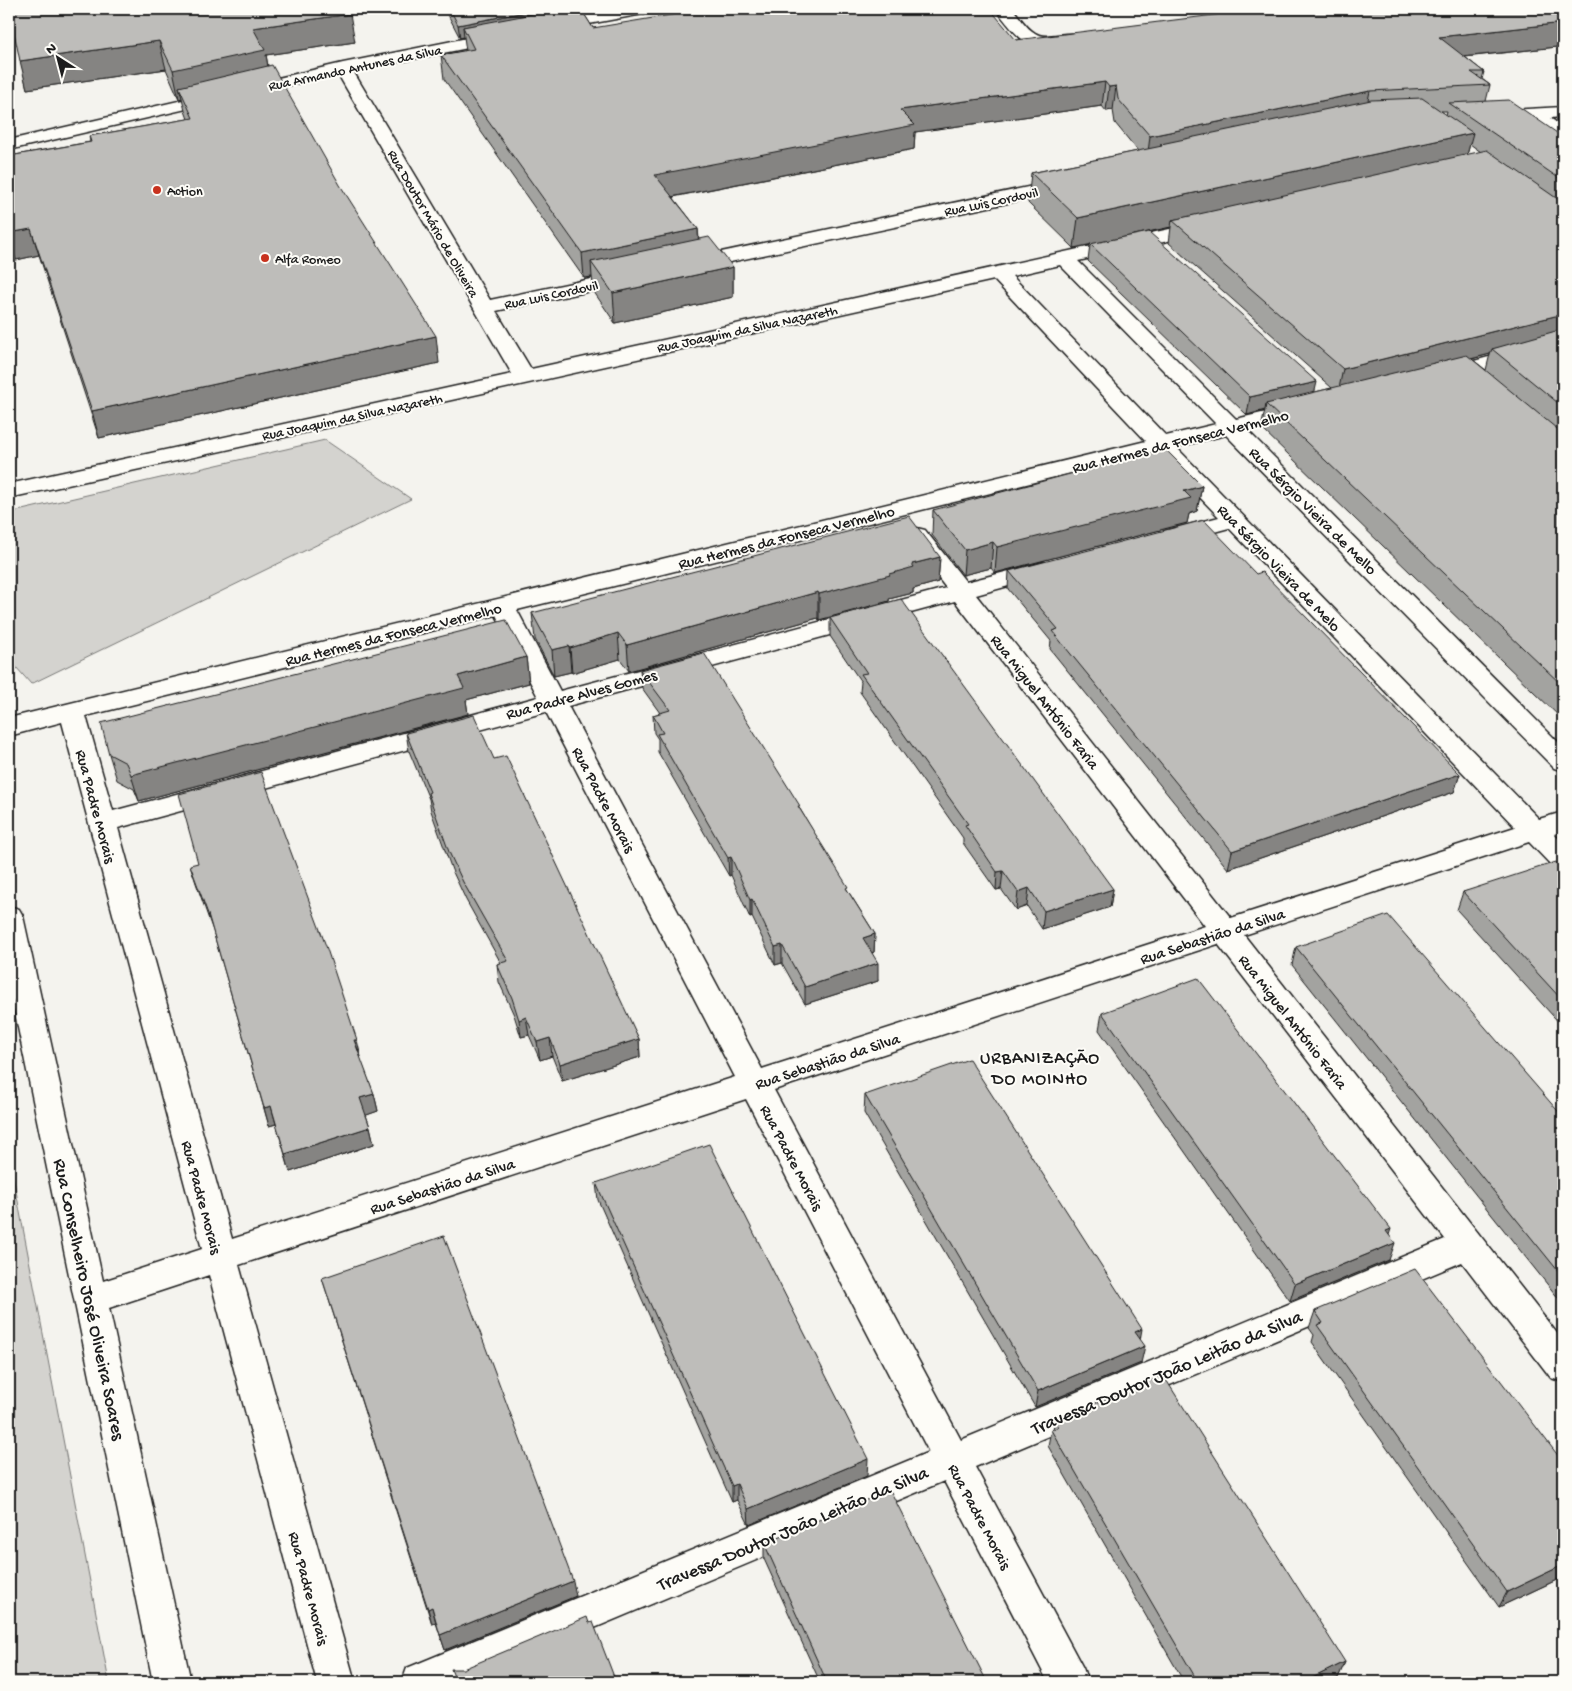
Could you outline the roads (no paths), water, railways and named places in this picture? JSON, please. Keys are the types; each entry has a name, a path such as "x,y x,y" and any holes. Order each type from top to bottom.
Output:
{"street":[{"path":"536,29 643,9"},
{"path":"1004,9 1029,37 1049,40 1085,36"},
{"name":"Rua Armando Antunes da Silva","path":"9,145 343,68 516,33"},
{"name":"Rua Doutor Mário de Oliveira","path":"343,68 524,377"},
{"path":"1476,116 1563,112"},
{"path":"1532,114 1563,135"},
{"name":"Rua Luis Cordovil","path":"667,269 1084,181"},
{"name":"Rua Joaquim da Silva Nazareth","path":"9,491 1064,258 1158,246 1228,222"},
{"name":"Rua Sérgio Vieira de Mello","path":"1064,258 1563,762"},
{"name":"Rua Luis Cordovil","path":"483,308 648,273"},
{"name":"Rua Sérgio Vieira de Melo","path":"999,273 1234,520 1563,860"},
{"path":"1427,379 1472,376 1563,343"},
{"name":"Rua Hermes da Fonseca Vermelho","path":"9,727 1323,405"},
{"name":"Rua Miguel António Faria","path":"897,509 1563,1366"},
{"path":"1149,542 1234,520"},
{"name":"Rua Padre Alves Gomes","path":"102,823 553,700 1065,564"},
{"name":"Rua Padre Morais","path":"503,606 1069,1682"},
{"name":"Rua Padre Morais","path":"72,711 336,1682"},
{"name":"Rua Sebastião da Silva","path":"91,1299 1563,821"},
{"name":"Rua Conselheiro José Oliveira Soares","path":"9,916 172,1682"},
{"name":"Travessa Doutor João Leitão da Silva","path":"421,1682 1468,1244"}],"place":[{"name":"Action","path":"157,190"},
{"name":"Alfa Romeo","path":"265,258"}],"district":[{"name":"URBANIZAÇÃO DO MOINHO","path":"1040,1067"}]}
